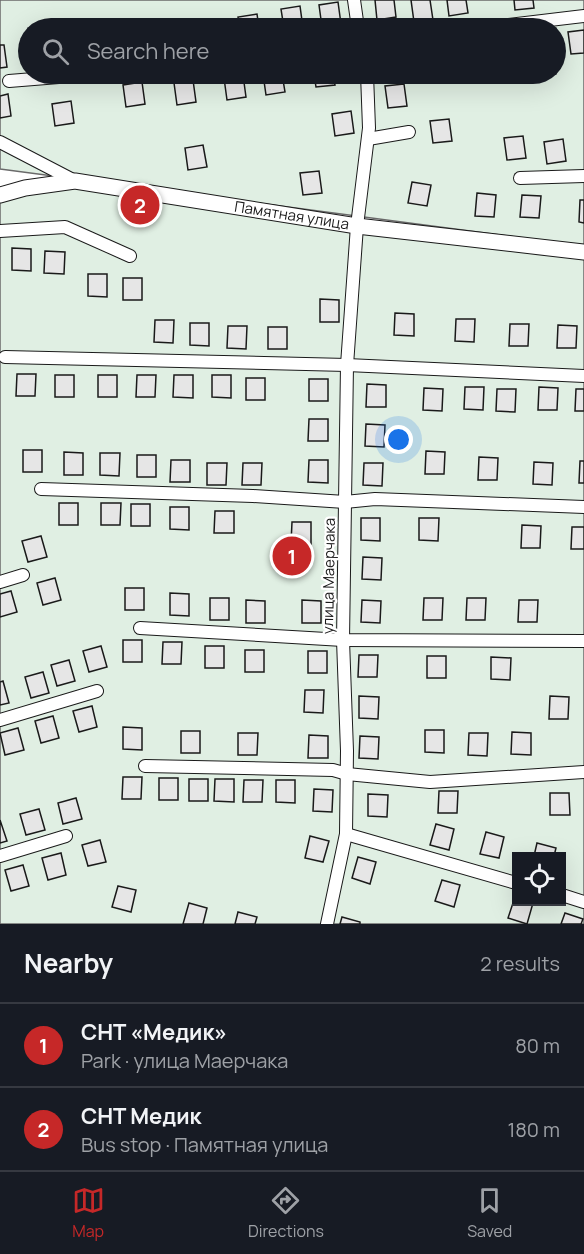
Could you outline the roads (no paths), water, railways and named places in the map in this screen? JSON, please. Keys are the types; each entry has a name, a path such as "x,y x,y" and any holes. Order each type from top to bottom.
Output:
{"street":[{"path":"354,0 357,18"},
{"path":"566,18 584,16"},
{"path":"9,81 18,80"},
{"name":"улица Маерчака","path":"327,924 346,834 347,774 343,640 347,365 357,226 369,128 367,84"},
{"path":"368,139 409,132"},
{"path":"0,142 75,181"},
{"path":"520,178 584,176"},
{"name":"Памятная улица","path":"0,195 25,188 75,181 357,226 584,252"},
{"path":"0,231 65,227 129,256"},
{"path":"5,357 347,365 584,376"},
{"path":"41,489 253,496 345,502 375,499 584,507"},
{"path":"0,582 23,574"},
{"path":"140,628 343,640 584,641"},
{"path":"0,720 97,691"},
{"path":"145,766 333,770 347,774 430,782 584,772"},
{"path":"346,834 512,882"},
{"path":"0,856 66,836"},
{"path":"566,897 584,902"}],"place":[{"name":"СНТ Медик","path":"140,205"},
{"name":"СНТ «Медик»","path":"292,556"}]}
